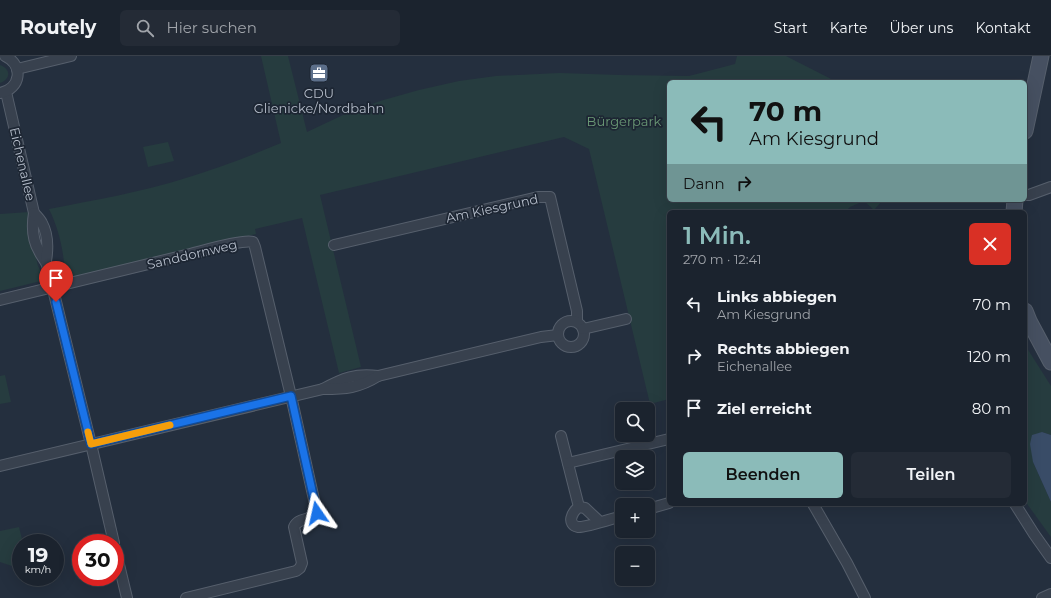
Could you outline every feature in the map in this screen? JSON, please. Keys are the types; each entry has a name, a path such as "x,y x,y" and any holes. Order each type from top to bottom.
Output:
{"street":[{"path":"3,92 12,88 18,76 15,63 10,58 5,56"},
{"path":"17,69 71,56"},
{"path":"1027,122 1041,56"},
{"name":"Eichenallee","path":"3,92 34,212 32,226 34,238 38,251 46,261 112,534"},
{"path":"1027,195 1051,187"},
{"name":"Am Kiesgrund","path":"334,245 538,196 550,197 580,325"},
{"name":"Sanddornweg","path":"0,300 250,241 253,242 255,247 291,396"},
{"path":"1027,316 1051,362"},
{"path":"580,325 584,335 582,341 571,347 560,341 558,335 559,328 570,320 580,325 626,319"},
{"path":"0,466 291,396 324,389 354,387 368,382 378,376 541,337 558,335"},
{"path":"186,598 296,571 300,568 302,563 294,526 295,523 315,516 317,513 291,396"},
{"path":"561,436 579,507"},
{"path":"568,463 667,439"},
{"path":"655,507 667,504"},
{"path":"814,506 865,598"},
{"path":"1015,506 1051,558"},
{"path":"600,522 585,508 579,507 572,514 571,520 577,527 582,527 615,518"},
{"path":"123,586 126,598"},
{"path":"1042,598 1051,594"}],"green space":[{"name":"Bürgerpark","path":"261,56 288,56 307,132 343,115 380,101 459,81 496,76 559,73 689,76 735,64 737,56 786,56 833,80 667,80 667,202 862,202 847,210 667,210 667,400 655,403 650,402 589,149 564,137 320,195 361,367 339,373 302,218 255,229 256,234 64,280 62,275 65,275 62,249 56,225 49,209 169,183 246,157 281,143"},
{"path":"0,65 8,71 8,77 0,83"},
{"path":"168,142 174,161 148,167 143,147"},
{"name":"Bürgerpark","path":"865,202 881,202 874,210"},
{"path":"29,212 29,228 38,266 45,280 0,291 0,214"},
{"path":"1027,348 1051,386 1051,435 1042,432 1033,462 1051,502 1051,537 1027,504"},
{"path":"5,375 11,402 0,404 0,376"},
{"path":"19,527 21,534 12,534 12,566 0,562 0,531"}],"water":[{"path":"1042,432 1051,435 1051,502 1033,462 1030,444 1032,435"}],"slow traffic":[{"path":"88,432 91,444 170,425"}],"place":[{"name":"CDU Glienicke/Nordbahn","path":"319,73"}],"route":[{"path":"56,302 91,444 291,396 317,513"}]}
